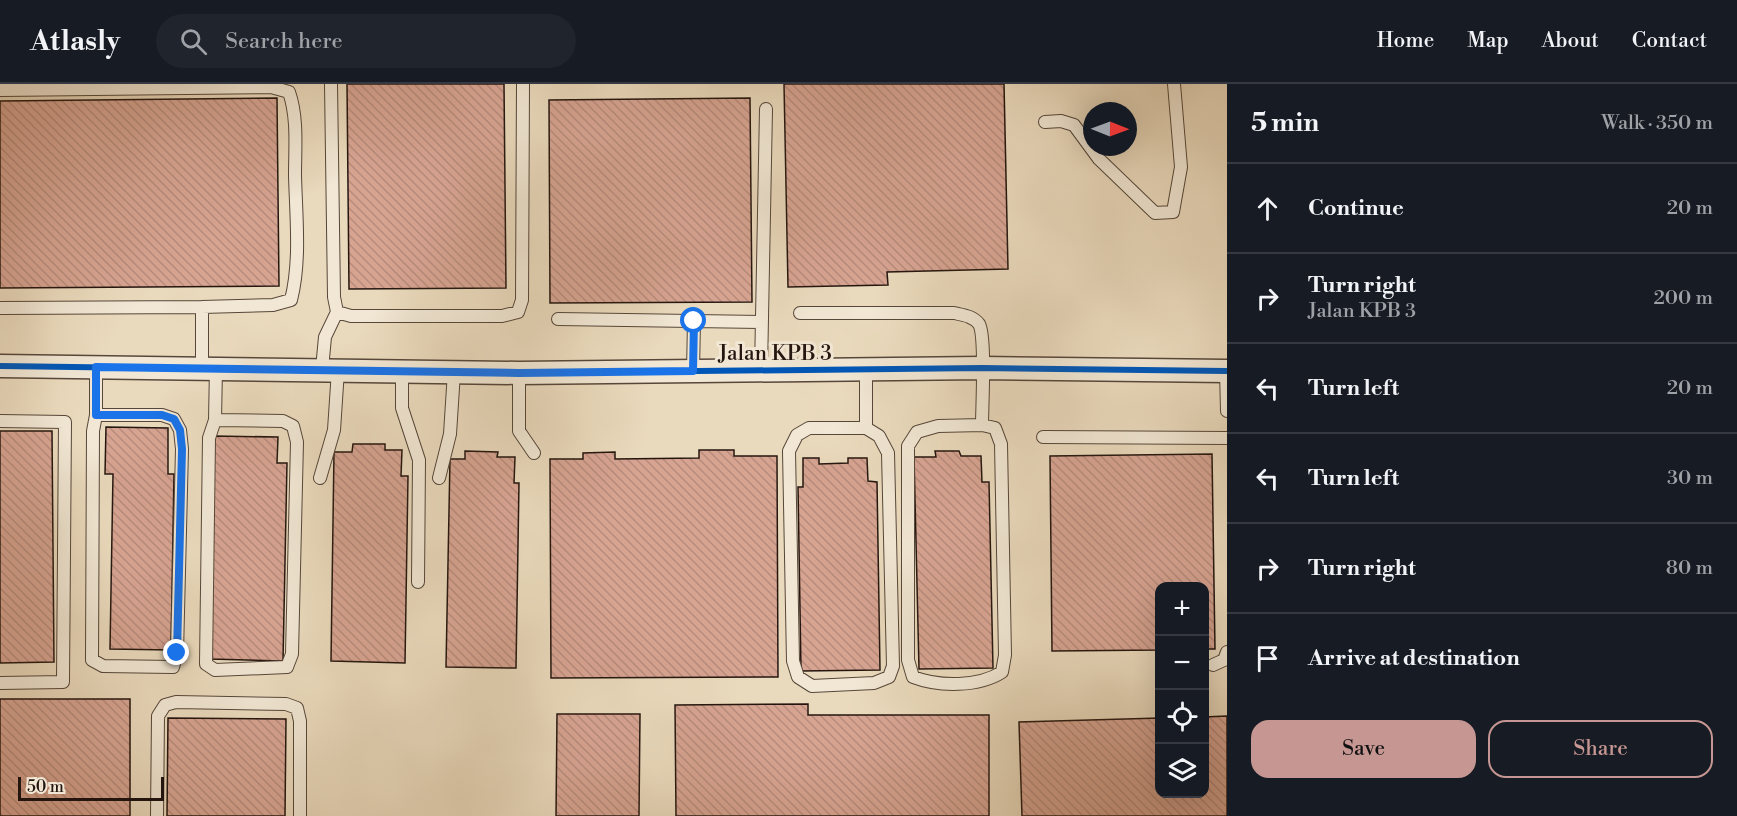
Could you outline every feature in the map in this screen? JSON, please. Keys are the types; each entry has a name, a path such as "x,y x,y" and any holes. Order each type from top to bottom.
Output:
{"street":[{"name":"Jalan KPB 3","path":"0,366 519,373 982,368 1227,371"}],"lane":[{"path":"320,478 334,430 325,337 338,312 334,297 331,84"},
{"path":"338,312 351,316 502,316 518,312 522,300 523,84"},
{"path":"1045,122 1061,121 1074,125 1099,159 1155,213 1173,212 1181,168 1174,84"},
{"path":"0,90 271,87 289,92 294,106 296,202 296,281 291,300 273,305 202,307 0,308"},
{"path":"760,370 766,109"},
{"path":"202,307 215,420 209,438 206,664 215,670 287,667 292,654 297,442 293,426 283,421 215,420"},
{"path":"800,313 954,313 969,316 979,325 983,339 982,425"},
{"path":"558,319 761,322"},
{"path":"693,371 694,321"},
{"path":"96,367 96,415 93,430 92,660 103,666 173,667 177,653 182,449 180,430 174,419 162,415 96,415"},
{"path":"402,371 402,408 419,460 418,582"},
{"path":"866,371 866,428"},
{"path":"1227,371 1227,411"},
{"path":"439,478 450,434 454,372"},
{"path":"519,373 519,432 534,453"},
{"path":"0,421 65,422 63,682 0,683"},
{"path":"958,424 982,425 995,428 1001,444 1005,655 1002,672 990,680 927,682 914,677 908,660 908,446 917,432 927,429 958,424"},
{"path":"809,428 866,428 879,435 888,453 893,666 889,677 874,683 812,686 798,677 793,661 789,452 797,435 809,428"},
{"path":"1043,437 1227,438"},
{"path":"1213,665 1224,660 1227,652"},
{"path":"157,816 158,716 165,705 176,702 286,704 297,708 300,721 300,816"}],"building":[{"path":"347,84 504,84 506,288 349,289"},
{"path":"784,84 1004,84 1008,269 887,272 888,285 788,287"},
{"path":"277,98 279,286 0,288 0,101"},
{"path":"750,98 752,302 550,303 549,100"},
{"path":"106,427 168,428 168,474 174,474 171,650 110,649 113,474 105,474"},
{"path":"0,431 52,431 54,662 0,663"},
{"path":"214,436 278,437 277,463 287,463 283,661 210,659"},
{"path":"353,444 385,444 385,450 402,450 401,476 408,476 405,663 331,661 334,452 352,452"},
{"path":"699,450 734,450 734,456 777,456 778,677 551,678 550,459 583,459 583,453 615,452 615,459 699,458"},
{"path":"465,451 498,452 497,457 515,457 514,483 519,483 516,668 446,667 450,459 465,459"},
{"path":"935,451 959,451 961,456 981,456 982,482 989,482 993,668 919,669 914,457 936,457"},
{"path":"1212,454 1215,649 1209,649 1209,582 1155,582 1155,650 1052,651 1050,456"},
{"path":"803,458 819,458 819,464 848,463 848,458 867,458 868,481 877,482 880,670 801,671 798,487 803,487"},
{"path":"0,699 130,699 130,816 0,816"},
{"path":"808,704 808,715 989,715 989,816 676,816 675,705"},
{"path":"557,714 640,714 639,816 556,816"},
{"path":"1227,716 1227,816 1022,816 1019,722 1155,718 1155,798 1209,798 1209,717"},
{"path":"168,718 286,719 285,816 167,816"}],"cycle path":[{"path":"0,366 519,373 982,368 1227,371"}],"route":[{"path":"177,653 182,449 180,430 174,419 162,415 96,415 96,367 519,373 693,371 694,321"}]}
